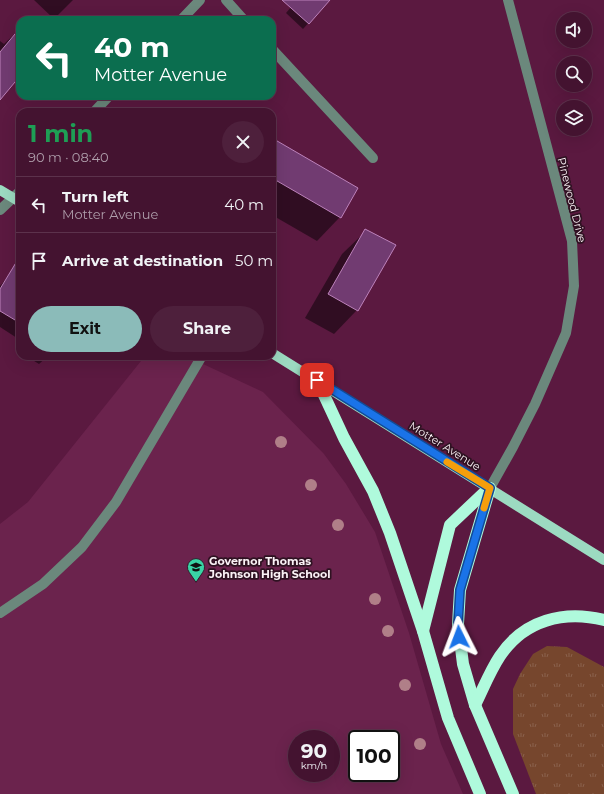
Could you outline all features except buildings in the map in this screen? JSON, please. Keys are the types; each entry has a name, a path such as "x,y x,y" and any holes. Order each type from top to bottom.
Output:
{"highway":[{"path":"317,380 344,438 373,491 390,533 423,631 448,718 480,794"},
{"path":"423,631 450,525 490,488"},
{"path":"490,488 460,590 458,624 462,664 475,705 512,794"},
{"path":"475,705 501,655 518,636 537,623 560,617 589,616 604,620"}],"main road":[{"path":"0,190 16,196"},
{"name":"Motter Avenue","path":"276,355 604,560"}],"street":[{"path":"185,16 200,0"},
{"path":"226,0 240,16"},
{"name":"Pinewood Drive","path":"490,488 536,404 566,333 574,286 572,241 508,0"},
{"path":"276,53 373,158"},
{"path":"98,108 105,100"},
{"path":"0,210 16,198"},
{"path":"0,613 44,584 82,547 120,496 200,360"}],"shaded area":[{"name":"Governor Thomas Johnson High School","path":"142,360 195,360 263,392 324,454 346,484 375,532 409,633 441,744 463,794 0,794 0,524 28,502"}],"green space":[{"path":"547,646 567,647 604,667 604,794 536,794 513,734 513,689 520,674 533,654"}],"slow traffic":[{"path":"447,462 490,488 484,508"}],"place":[{"name":"Governor Thomas Johnson High School","path":"196,582"}],"route":[{"path":"317,380 490,488 460,590 458,624 459,637"}]}
